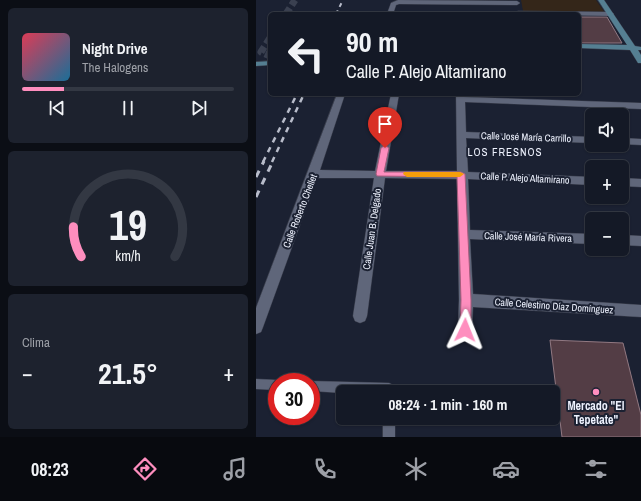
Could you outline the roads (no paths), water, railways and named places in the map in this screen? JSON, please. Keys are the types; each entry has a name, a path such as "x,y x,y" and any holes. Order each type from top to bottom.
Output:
{"street":[{"path":"601,0 641,61"},
{"path":"391,12 394,2 477,1 517,2 518,12"},
{"path":"581,14 611,14"},
{"path":"581,46 641,48"},
{"path":"256,64 268,63"},
{"name":"Calle Roberto Chellet","path":"256,327 340,96"},
{"name":"Calle Juan B. Delgado","path":"360,316 380,174 395,96"},
{"path":"465,330 466,300 461,174 460,96 641,106"},
{"name":"Calle José María Carrillo","path":"461,135 585,140"},
{"path":"629,141 641,142"},
{"name":"Calle P. Alejo Altamirano","path":"313,174 461,174 585,181"},
{"path":"629,182 641,183"},
{"name":"Calle José María Rivera","path":"463,234 585,239"},
{"path":"629,240 641,241"},
{"name":"Calle Celestino Díaz Domínguez","path":"466,300 641,311"}],"lane":[{"path":"256,384 268,385"},
{"path":"320,386 336,387"},
{"path":"389,425 389,437"}],"tunnel":[{"path":"287,12 295,0"},
{"path":"268,41 261,52 268,55"}],"railway":[{"path":"337,12 343,0"},
{"path":"263,162 296,96"},
{"path":"272,162 303,96"},
{"path":"256,177 264,161"},
{"path":"256,197 273,161"}],"place":[{"name":"Mercado \"El Tepetate\"","path":"596,392"}],"district":[{"name":"LOS FRESNOS","path":"505,152"}]}
